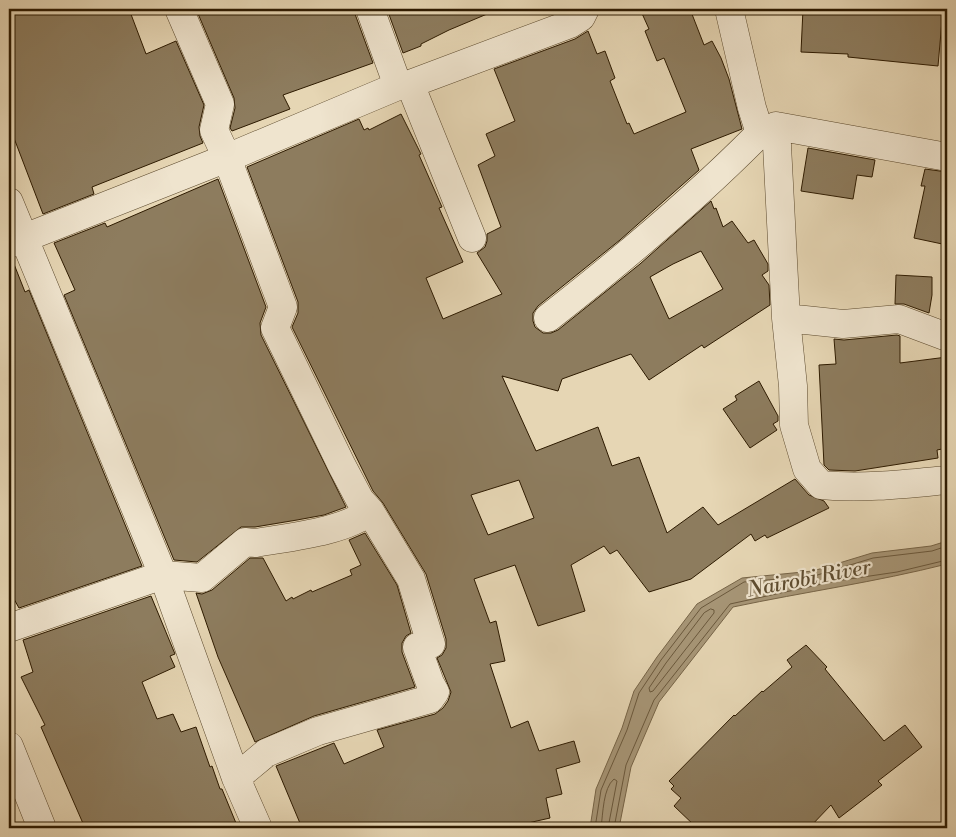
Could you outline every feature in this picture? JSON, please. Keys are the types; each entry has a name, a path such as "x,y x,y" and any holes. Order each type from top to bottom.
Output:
{"street":[{"path":"180,9 220,104 214,130 227,158 284,307 275,328 360,500 370,511 411,579 432,644 417,647 435,692 430,699 310,734 266,753 236,778"},
{"path":"370,9 472,238"},
{"path":"16,241 227,158 404,85 570,24 581,17 585,9"},
{"path":"730,9 752,108 768,130 793,386 794,425 806,469 821,485 842,487 947,480"},
{"path":"768,130 947,157"},
{"path":"548,318 598,279 718,176 768,130"},
{"path":"9,202 16,241 163,575 236,778 258,828"},
{"path":"786,318 843,324 899,319 947,337"},
{"path":"9,628 163,575 202,578 245,542 256,544 337,528 370,511"},
{"path":"9,746 42,828"}],"water":[{"name":"Nairobi River","path":"947,541 947,564 733,607 659,702 631,767 619,828 590,828 596,789 622,728 634,691 697,604 742,578 813,571 872,553 931,546"}],"building":[{"path":"9,9 129,9 146,54 176,41 204,105 199,127 203,143 92,187 94,194 43,214 9,125"},
{"path":"196,9 355,9 355,14 373,63 283,95 290,109 232,131 230,128 235,108 234,98"},
{"path":"387,9 499,9 449,30 421,44 421,46 403,53"},
{"path":"640,9 690,9 704,45 712,41 721,58 729,79 742,129 691,149 699,170 620,240 538,306 533,313 535,327 543,333 551,333 558,330 640,264 711,201 714,209 716,208 723,227 732,221 748,243 754,240 768,264 768,271 762,275 769,285 770,305 704,348 702,345 649,380 631,354 562,379 558,391 502,376 536,451 598,427 612,466 639,457 667,533 703,507 718,525 795,479 809,495 824,501 829,508 767,538 765,535 755,541 751,534 691,579 649,592 617,550 610,554 604,546 571,565 585,611 538,626 515,565 474,579 490,623 496,621 505,661 490,664 511,728 528,721 539,751 574,741 580,762 556,769 562,794 546,798 550,818 519,825 520,828 302,828 276,766 334,743 344,764 384,747 377,730 435,714 443,708 451,692 437,658 442,655 446,648 446,639 426,574 383,503 373,491 292,327 298,313 298,302 247,167 359,119 364,130 368,128 369,130 401,114 421,154 419,155 442,207 439,208 463,262 426,278 443,319 502,294 477,253 485,247 487,234 501,227 478,165 495,156 486,134 515,121 494,69 575,39 588,31 597,54 605,51 615,78 610,81 627,124 629,123 634,134 686,112 664,58 657,61 645,31 649,29","holes":["701,251 723,289 669,319 650,277","519,480 534,518 488,535 471,495"]},
{"path":"803,9 943,9 938,66 848,57 848,54 801,52"},
{"path":"808,148 875,160 872,177 857,175 853,199 801,191"},
{"path":"925,169 947,172 947,245 914,238 925,186 921,186"},
{"path":"218,179 266,307 260,323 261,335 346,507 324,515 255,527 241,527 197,562 174,560 64,295 75,290 54,243 105,223 107,227"},
{"path":"9,259 12,259 25,292 29,290 142,566 19,608 9,590"},
{"path":"896,275 932,277 929,313 904,304 895,304"},
{"path":"900,336 900,363 947,357 947,448 937,450 938,458 855,471 829,470 824,465 819,365 836,364 834,339 844,340"},
{"path":"759,381 778,416 778,421 773,424 777,430 750,448 723,409 737,400 735,396"},
{"path":"365,533 397,585 411,633 406,636 402,643 402,652 415,687 314,716 255,742 218,657 196,593 202,594 212,590 250,558 263,558 286,601 292,597 293,599 311,590 312,592 352,575 350,570 361,565 349,540"},
{"path":"151,596 175,654 170,656 175,667 142,682 157,719 173,714 181,732 196,727 210,767 212,766 220,789 222,789 238,828 85,828 41,727 45,725 21,677 33,672 23,640"},
{"path":"806,645 827,667 825,669 884,741 905,725 922,747 878,781 882,785 839,818 831,805 809,828 697,828 674,806 681,798 671,789 674,786 669,781 734,715 792,667 787,660"}]}
